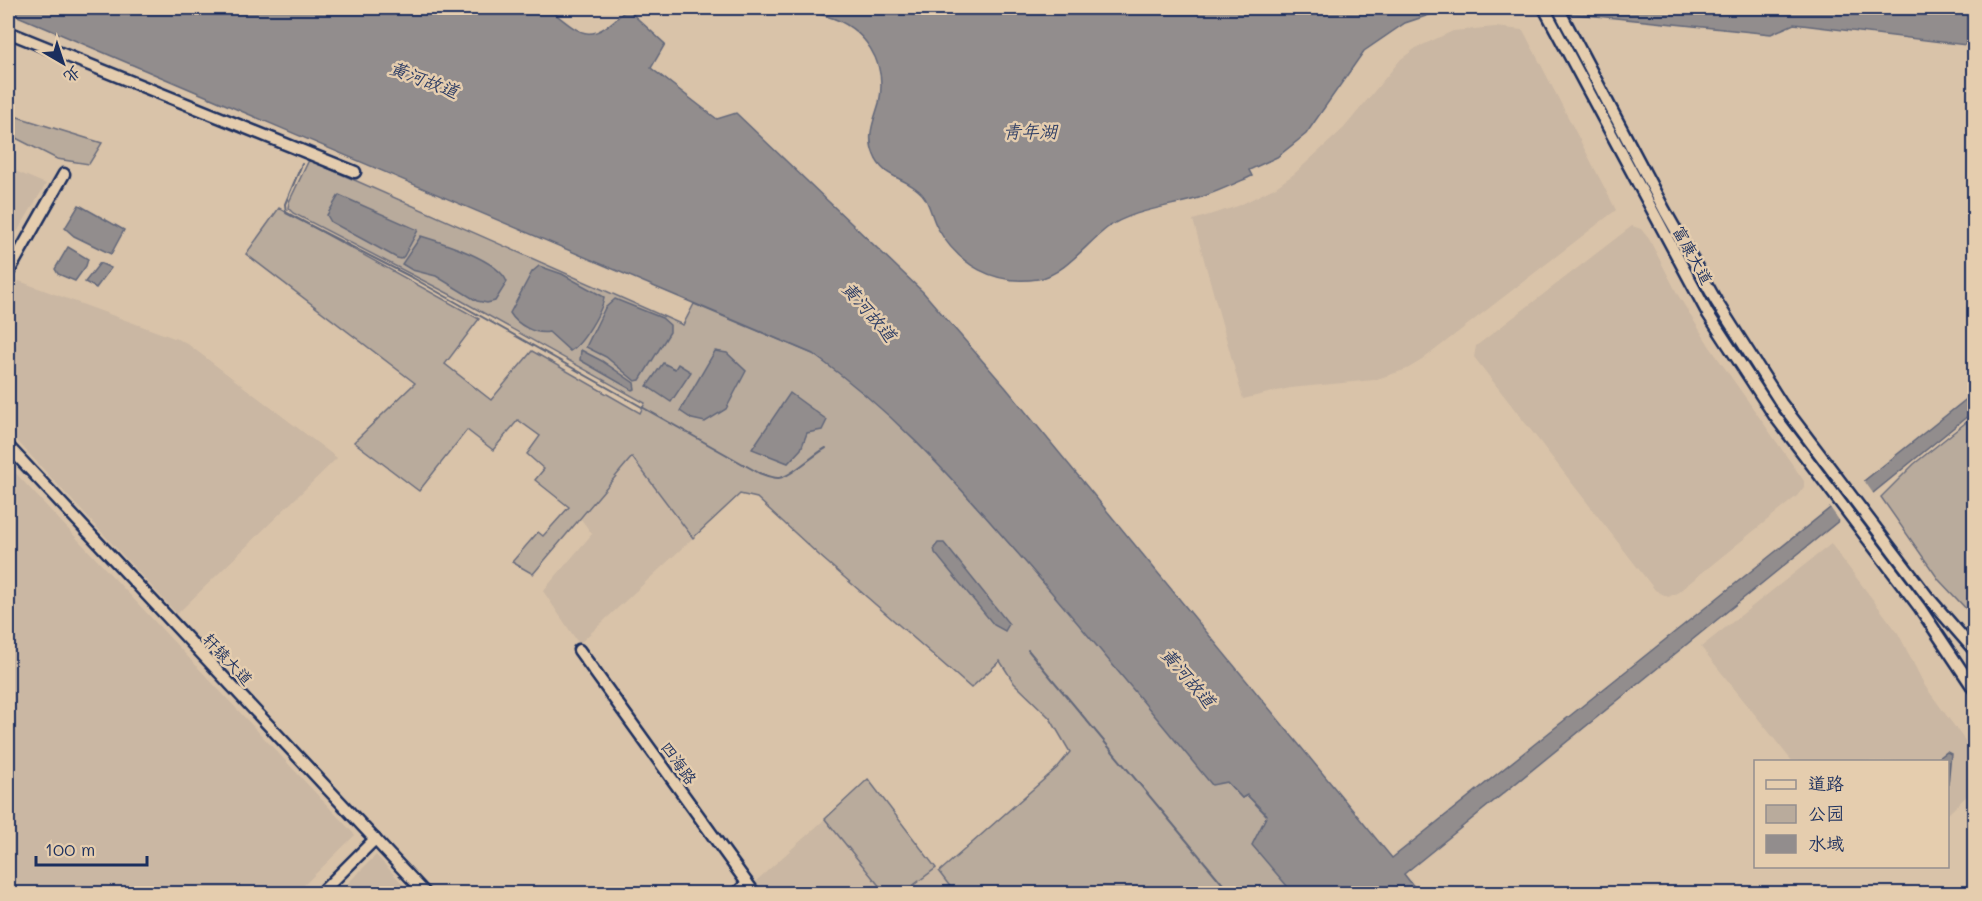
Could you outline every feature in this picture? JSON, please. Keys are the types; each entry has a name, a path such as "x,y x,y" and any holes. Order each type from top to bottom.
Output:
{"street":[{"name":"富康大道","path":"1544,8 1708,314 1774,415 1844,496"},
{"name":"富康大道","path":"1559,9 1716,301 1844,496"},
{"path":"8,32 355,172"},
{"path":"8,273 64,174"},
{"name":"轩辕大道","path":"8,446 426,894"},
{"path":"1844,496 1871,532 1974,689"},
{"path":"1871,532 1974,650"},
{"name":"四海路","path":"579,650 755,894"},
{"path":"320,894 375,839"},
{"path":"736,894 747,883"}],"shaded area":[{"path":"1495,27 1523,30 1616,210 1422,360 1407,369 1374,380 1290,388 1243,399 1193,220 1238,206 1276,187 1294,174 1344,128 1401,59 1416,48 1453,31"},
{"path":"8,168 46,184 8,247"},
{"path":"1632,226 1641,229 1649,239 1678,295 1710,347 1804,481 1804,487 1797,496 1677,593 1668,597 1655,590 1474,357 1476,346"},
{"path":"19,281 185,342 337,458 177,614 8,431 8,298"},
{"path":"632,457 693,538 579,644 543,591 592,534 581,519"},
{"path":"8,465 355,835 296,893 10,894 8,890"},
{"path":"1831,544 1898,633 1925,686 1974,753 1974,789 1949,813 1949,760 1791,760 1701,647"},
{"path":"825,819 885,893 764,893 755,882"},
{"path":"376,855 411,893 338,893"},
{"path":"936,868 955,893 903,894"}],"green space":[{"path":"8,114 102,143 89,164 57,159 8,134"},
{"path":"309,160 683,325 694,304 813,354 860,387 926,449 1055,595 1242,798 1247,795 1267,816 1255,841 1293,893 955,893 939,872 1057,768 1070,752 1050,718 1014,683 1000,661 971,688 757,498 740,494 693,538 632,457 533,574 512,562 538,532 543,536 569,507 535,480 544,469 527,454 540,436 518,420 493,450 467,430 419,491 354,442 415,383 246,254 279,208 479,319 445,364 491,400 532,351 640,413 645,403 453,296 293,213 288,208 289,202"},
{"path":"1974,416 1974,617 1939,580 1881,497 1914,464"},
{"path":"868,779 936,868 903,893 885,893 825,819"}],"water":[{"name":"黄河故道","path":"8,8 548,8 571,26 588,33 604,28 627,9 665,44 651,68 717,119 736,113 923,292 1006,388 1392,858 1974,393 1974,411 1404,874 1419,893 1293,893 1252,845 1267,815 1247,795 1242,798 1227,782 1212,785 1059,600 961,489 892,419 813,354 8,12"},
{"name":"青年湖","path":"776,8 1450,8 1405,23 1364,51 1306,134 1277,157 1249,170 1252,176 1202,197 1129,217 1107,228 1075,258 1057,271 1038,279 1022,280 993,276 967,262 956,252 937,227 922,194 916,188 883,169 878,163 872,148 871,135 879,103 880,74 870,49 862,38 840,21 826,16"},
{"path":"1518,8 1974,8 1974,46 1794,24 1771,34"},
{"path":"339,195 418,230 404,256 401,259 397,258 331,222 327,215"},
{"path":"79,205 124,230 111,254 74,236 65,228"},
{"path":"421,236 470,253 502,274 507,282 495,301 487,303 477,301 436,276 412,270 402,264"},
{"path":"68,247 88,259 86,266 75,281 58,274 55,269"},
{"path":"100,263 111,268 96,288 85,282"},
{"path":"539,266 562,274 604,297 591,327 570,351 549,332 538,332 527,328 510,313 532,272"},
{"path":"615,299 662,318 670,325 670,332 640,380 635,381 606,357 586,347 605,308"},
{"path":"581,350 634,383 635,389 632,390 580,360"},
{"path":"715,351 727,353 746,371 726,409 705,422 692,419 680,411"},
{"path":"663,363 675,369 678,364 691,372 671,402 647,386"},
{"path":"790,393 827,420 822,430 807,433 801,449 788,463 752,449"},
{"path":"938,543 944,543 1009,624 1005,631 994,625 935,553 934,548"},
{"path":"1947,752 1951,754 1949,775 1949,760 1938,760"}],"pier":[{"path":"1530,8 1580,8 1583,13 1533,12"},
{"path":"1863,479 1875,496 1841,523 1829,506"}],"waterway":[{"path":"302,164 285,204 286,213 413,278 759,473 773,478 782,477 826,448"},
{"path":"1028,650 1231,894"}]}
